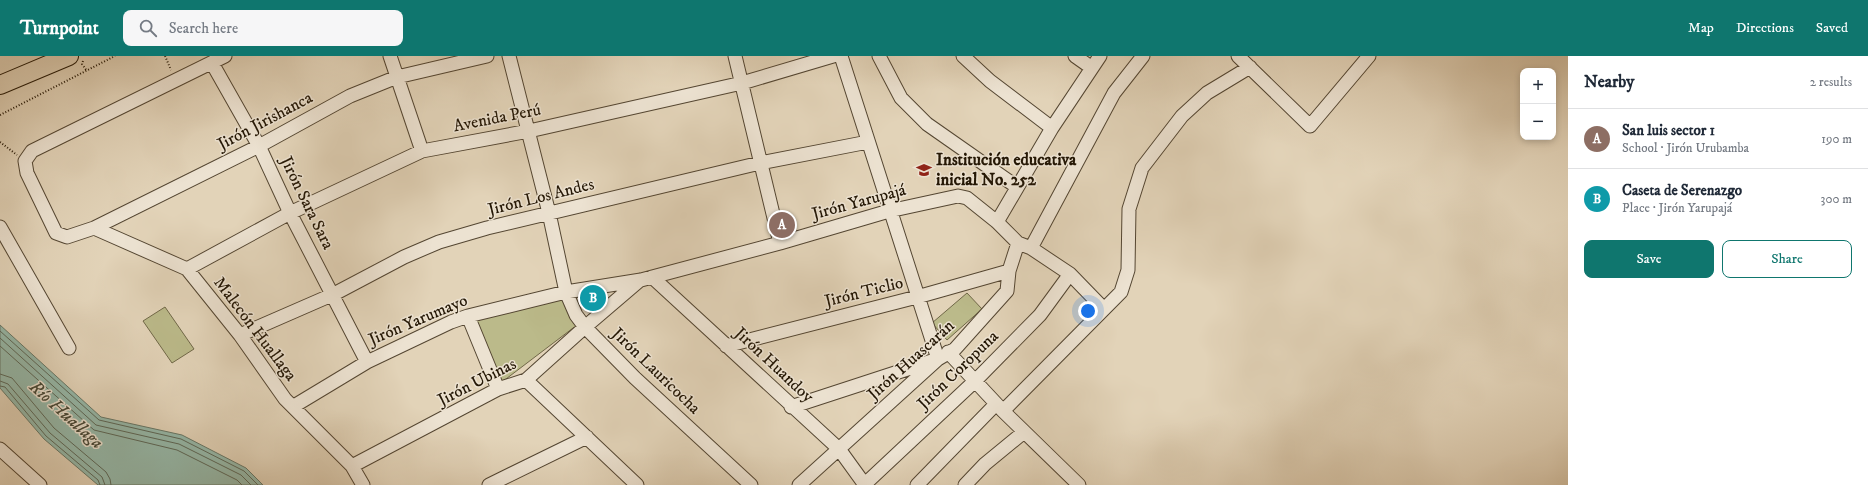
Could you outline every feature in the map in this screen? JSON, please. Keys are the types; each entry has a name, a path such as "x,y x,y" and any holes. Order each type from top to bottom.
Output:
{"highway":[{"path":"0,85 69,56"}],"street":[{"path":"25,161 32,151 225,56"},
{"path":"390,56 422,151"},
{"name":"Jirón Jirishanca","path":"25,161 27,173 56,233 67,237 94,228 259,146 350,96 397,77 487,56"},
{"name":"Jirón Lauricocha","path":"509,56 549,213 566,292 576,315 585,327 636,378 751,485"},
{"path":"735,56 780,243"},
{"name":"Avenida Perú","path":"187,269 290,213 422,151 529,131 742,83 833,56"},
{"path":"841,56 917,297 943,356 976,380 1024,432 1079,485"},
{"path":"879,56 901,98 927,124 1017,188"},
{"path":"963,56 990,81 1052,128"},
{"path":"1074,56 1092,68"},
{"path":"997,222 1052,128 1100,56"},
{"path":"1031,248 1114,93 1143,56"},
{"path":"1238,56 1310,126 1369,56"},
{"name":"Jirón Sara Sara","path":"212,63 259,146 290,213 334,294 367,362"},
{"path":"917,485 1120,292 1128,270 1129,209 1142,168 1182,116 1202,97 1237,73 1250,67"},
{"name":"Jirón Los Andes","path":"240,335 334,294 404,257 439,242 549,213 760,163 868,142"},
{"name":"Jirón Yarupajá","path":"566,292 647,278 780,243 889,211 958,196 967,198 997,222 1018,243 1031,248 1070,274 1103,308"},
{"path":"0,227 70,348"},
{"name":"Malecón Huallaga","path":"94,228 187,269 240,335 286,399 352,466 363,485"},
{"name":"Jirón Huascarán","path":"799,485 943,356 955,348 1007,291 1009,271 1018,243"},
{"name":"Jirón Ticlio","path":"726,346 917,297 1009,271"},
{"name":"Jirón Coropuna","path":"864,485 976,380 1040,315 1070,274"},
{"name":"Jirón Ubinas","path":"352,466 498,389 526,380 585,327 647,278"},
{"name":"Jirón Huandoy","path":"647,278 726,346 791,407 839,449 864,485"},
{"name":"Jirón Yarumayo","path":"294,406 367,362 468,316 566,292"},
{"path":"468,316 498,389"},
{"path":"791,407 943,356"},
{"path":"526,380 587,436 637,485"},
{"path":"965,485 985,464 1024,432"},
{"path":"489,485 587,436"},
{"path":"0,450 40,485"}],"path":[{"path":"84,56 82,64 87,71"},
{"path":"0,115 115,56"},
{"path":"0,142 25,161"}],"shaded area":[{"path":"967,293 982,309 947,340 932,323"},
{"path":"562,298 577,325 502,382 474,320"},
{"path":"165,307 194,349 172,363 143,321"}],"water":[{"name":"Río Huallaga","path":"0,325 101,417 182,435 246,468 263,485 98,485 44,439 0,388"}],"place":[{"name":"Institución educativa inicial No. 252","path":"924,170"},
{"name":"San luis sector 1","path":"782,225"},
{"name":"Caseta de Serenazgo","path":"593,298"}]}
